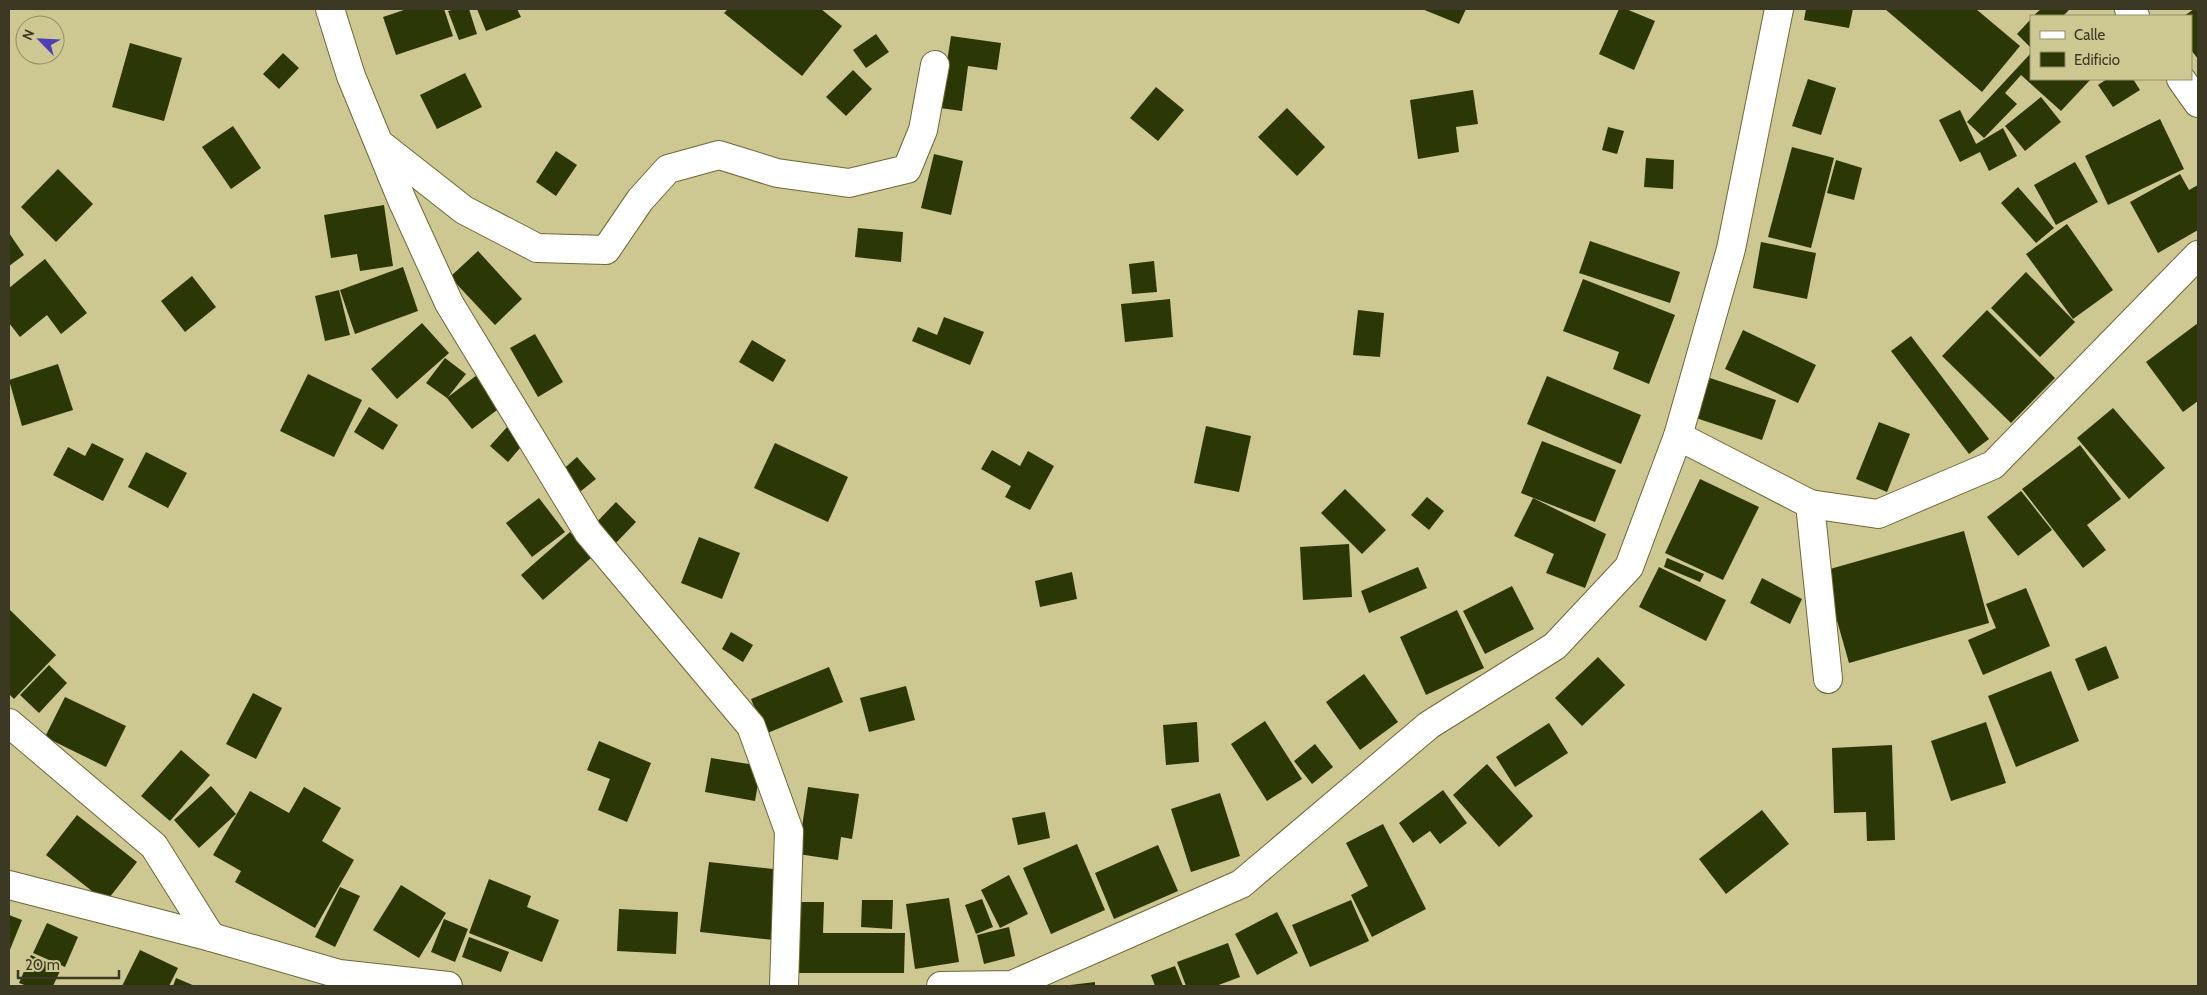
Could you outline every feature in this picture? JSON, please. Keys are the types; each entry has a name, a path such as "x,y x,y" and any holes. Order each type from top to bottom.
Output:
{"street":[{"path":"330,9 351,76 378,143 449,303 588,532 751,726 789,831 784,986"},
{"path":"940,986 1012,986 1241,884 1429,725 1555,646 1629,567 1678,436 1731,249 1779,9"},
{"path":"378,143 464,210 537,248 606,250 640,200 668,169 719,155 777,173 849,183 907,169 923,130 935,65"},
{"path":"2182,80 2198,103"},
{"path":"1678,436 1810,504 1878,514 1993,465 2198,255"},
{"path":"1810,504 1828,679"},
{"path":"9,723 154,846 211,937"},
{"path":"9,885 211,937 339,974 448,986"}],"building":[{"path":"407,9 444,9 453,36 396,55 383,17"},
{"path":"469,9 477,34 459,40 448,11"},
{"path":"477,9 517,9 521,17 486,31"},
{"path":"728,9 821,9 842,26 802,76 724,13"},
{"path":"1422,9 1466,9 1459,24"},
{"path":"1619,9 1626,9 1655,21 1634,70 1599,54"},
{"path":"1806,9 1853,9 1849,28 1804,20"},
{"path":"1885,9 1976,9 2020,46 1982,92"},
{"path":"2041,9 2070,9 2064,15 2034,15"},
{"path":"2194,9 2198,9 2198,59 2192,51 2192,15 2185,15"},
{"path":"2030,20 2030,47 2017,34"},
{"path":"876,34 889,52 866,68 853,50"},
{"path":"951,36 1001,43 997,70 968,66 962,111 940,108"},
{"path":"130,43 182,58 164,121 112,107"},
{"path":"283,53 299,68 279,89 263,74"},
{"path":"2030,54 2030,80 2090,80 2061,111 2021,75 2005,93 2017,104 1984,138 1967,122"},
{"path":"853,70 872,89 846,116 826,97"},
{"path":"465,73 482,107 437,129 420,95"},
{"path":"1808,79 1836,88 1821,135 1792,126"},
{"path":"2106,80 2134,80 2140,90 2113,107 2098,85"},
{"path":"1156,87 1184,110 1158,141 1130,118"},
{"path":"1473,90 1478,124 1456,127 1459,152 1418,159 1410,100"},
{"path":"2041,97 2061,122 2025,151 2005,126"},
{"path":"1287,108 1325,147 1297,176 1258,137"},
{"path":"1960,110 1976,144 2003,128 2017,156 1989,171 1980,152 1960,162 1939,120"},
{"path":"2160,119 2184,169 2108,205 2085,156"},
{"path":"233,126 261,168 231,189 202,147"},
{"path":"1608,127 1624,131 1617,154 1602,150"},
{"path":"1792,147 1834,158 1811,248 1768,237"},
{"path":"556,151 577,165 556,196 536,182"},
{"path":"934,154 963,161 951,215 921,208"},
{"path":"1646,158 1674,160 1673,189 1644,187"},
{"path":"1836,160 1862,168 1854,200 1827,193"},
{"path":"2075,162 2098,202 2056,225 2034,185"},
{"path":"58,169 93,204 56,242 21,207"},
{"path":"2180,174 2189,190 2198,185 2198,230 2158,253 2130,202"},
{"path":"2018,187 2054,228 2036,243 2001,203"},
{"path":"384,205 393,266 360,271 357,254 331,258 324,215"},
{"path":"2067,224 2113,290 2073,319 2026,254"},
{"path":"858,228 903,232 901,262 855,257"},
{"path":"9,233 24,255 9,266"},
{"path":"1590,241 1680,272 1670,303 1579,273"},
{"path":"1761,242 1816,253 1807,299 1753,288"},
{"path":"478,251 522,299 495,325 450,277"},
{"path":"45,259 87,313 61,334 47,315 20,337 9,323 9,288"},
{"path":"1154,261 1157,292 1132,294 1129,264"},
{"path":"403,267 418,311 355,334 340,290"},
{"path":"2026,272 2075,322 2040,357 1991,308"},
{"path":"192,276 216,307 185,332 161,301"},
{"path":"1583,279 1675,315 1649,384 1613,369 1619,352 1563,331"},
{"path":"339,290 350,335 325,341 315,296"},
{"path":"1170,299 1173,337 1125,342 1121,304"},
{"path":"1358,310 1384,313 1380,357 1353,355"},
{"path":"1987,310 2055,378 2011,423 1942,356"},
{"path":"944,317 984,332 970,365 912,341 918,327 937,335"},
{"path":"422,323 449,353 397,399 371,369"},
{"path":"2198,323 2198,401 2183,412 2146,362"},
{"path":"1743,330 1816,365 1798,403 1725,369"},
{"path":"535,334 563,382 538,397 510,348"},
{"path":"1911,336 1989,439 1969,454 1891,351"},
{"path":"752,340 786,360 773,382 739,362"},
{"path":"445,358 466,374 448,397 477,375 501,407 472,429 447,398 426,383"},
{"path":"58,364 73,410 22,426 9,380"},
{"path":"308,374 362,400 334,457 280,431"},
{"path":"1547,376 1641,415 1621,464 1527,424"},
{"path":"1710,378 1776,400 1762,440 1696,418"},
{"path":"369,407 398,425 383,450 354,432"},
{"path":"2113,408 2165,468 2129,499 2077,438"},
{"path":"1879,422 1910,434 1887,492 1856,479"},
{"path":"508,426 526,441 508,462 490,446"},
{"path":"1206,426 1251,436 1239,492 1194,483"},
{"path":"1542,441 1616,470 1595,522 1521,493"},
{"path":"92,443 124,459 103,501 53,475 68,447 85,456"},
{"path":"775,443 848,477 828,522 754,488"},
{"path":"2080,445 2121,499 2087,525 2106,550 2083,568 2022,489"},
{"path":"992,450 1020,466 1028,451 1054,466 1030,510 1005,497 1011,486 981,469"},
{"path":"146,452 187,473 168,508 128,487"},
{"path":"577,457 596,479 576,495 558,474"},
{"path":"1700,479 1759,507 1723,580 1665,553"},
{"path":"1345,489 1386,530 1362,554 1321,513"},
{"path":"2021,491 2052,530 2018,556 1987,517"},
{"path":"1427,497 1444,511 1429,530 1411,515"},
{"path":"539,498 565,532 532,557 506,523"},
{"path":"1533,498 1606,534 1585,588 1546,573 1554,554 1514,536"},
{"path":"616,502 636,522 613,546 593,526"},
{"path":"1964,531 1989,623 1849,663 1823,571"},
{"path":"570,532 591,558 543,600 521,575"},
{"path":"699,537 740,553 722,599 681,583"},
{"path":"1349,544 1352,597 1303,600 1300,547"},
{"path":"1667,558 1704,574 1700,582 1664,567"},
{"path":"1418,567 1427,588 1369,613 1361,591"},
{"path":"1659,567 1726,600 1706,641 1639,607"},
{"path":"1072,572 1077,599 1040,607 1035,581"},
{"path":"1762,578 1802,599 1790,624 1750,603"},
{"path":"1512,586 1534,629 1485,654 1463,611"},
{"path":"2026,588 2050,646 1983,675 1968,640 1996,628 1986,604"},
{"path":"9,609 56,655 14,699 9,694"},
{"path":"1457,610 1484,668 1426,695 1400,637"},
{"path":"731,632 753,645 743,662 722,649"},
{"path":"2106,646 2119,678 2088,691 2075,659"},
{"path":"1598,657 1625,685 1582,726 1555,698"},
{"path":"49,665 67,683 39,713 20,695"},
{"path":"829,667 843,702 765,734 751,699"},
{"path":"2051,671 2079,741 2016,767 1988,696"},
{"path":"1364,674 1398,722 1360,750 1326,702"},
{"path":"906,686 915,720 869,732 860,698"},
{"path":"253,693 282,708 256,759 226,744"},
{"path":"65,697 126,726 106,767 45,737"},
{"path":"1265,721 1302,779 1267,801 1231,744"},
{"path":"1197,722 1199,762 1166,765 1163,725"},
{"path":"1986,722 2006,783 1951,801 1931,741"},
{"path":"1549,723 1568,753 1515,787 1496,757"},
{"path":"599,741 651,763 627,822 598,810 610,779 587,770"},
{"path":"1315,744 1333,767 1312,784 1294,761"},
{"path":"1892,745 1895,840 1867,841 1866,812 1834,813 1832,748"},
{"path":"181,750 210,775 170,821 141,796"},
{"path":"711,758 761,766 755,801 705,792"},
{"path":"1487,764 1533,816 1499,847 1453,795"},
{"path":"211,786 236,814 199,848 174,820"},
{"path":"304,787 341,808 322,841 354,860 315,928 235,882 241,871 213,855 250,791 289,813"},
{"path":"808,787 859,794 852,839 841,837 838,860 798,854"},
{"path":"1443,790 1467,823 1440,844 1430,831 1413,843 1399,823"},
{"path":"1220,793 1240,856 1191,872 1171,809"},
{"path":"1762,810 1789,844 1726,894 1699,859"},
{"path":"1045,812 1050,838 1018,845 1012,818"},
{"path":"77,815 137,862 106,902 46,855"},
{"path":"1383,824 1426,909 1372,937 1351,895 1368,886 1346,843"},
{"path":"1077,844 1105,910 1051,934 1023,868"},
{"path":"1158,845 1178,891 1114,919 1095,873"},
{"path":"709,862 782,870 774,940 700,932"},
{"path":"1009,875 1028,914 1000,928 981,890"},
{"path":"489,879 531,896 527,907 559,920 542,962 469,933"},
{"path":"401,885 446,913 419,958 373,930"},
{"path":"340,887 360,896 335,947 315,937"},
{"path":"949,898 959,962 915,969 906,904"},
{"path":"982,899 993,927 976,934 965,905"},
{"path":"862,900 893,900 892,929 861,927"},
{"path":"1351,900 1369,941 1310,967 1292,925"},
{"path":"797,902 824,902 823,933 905,933 904,973 796,973"},
{"path":"619,909 678,912 676,954 617,951"},
{"path":"1277,912 1298,953 1257,975 1235,934"},
{"path":"9,915 22,920 9,952"},
{"path":"444,919 468,929 455,962 431,952"},
{"path":"47,923 78,937 65,967 33,953"},
{"path":"1009,927 1015,956 984,964 977,935"},
{"path":"469,937 509,952 501,972 462,957"},
{"path":"1228,943 1240,977 1216,986 1186,986 1177,962"},
{"path":"140,950 178,968 169,986 122,986"},
{"path":"31,955 61,969 53,986 27,986 19,983"},
{"path":"1175,966 1183,986 1155,986 1151,975"},
{"path":"176,978 195,986 173,986"},
{"path":"1095,982 1095,986 1070,986 1070,985"}]}
